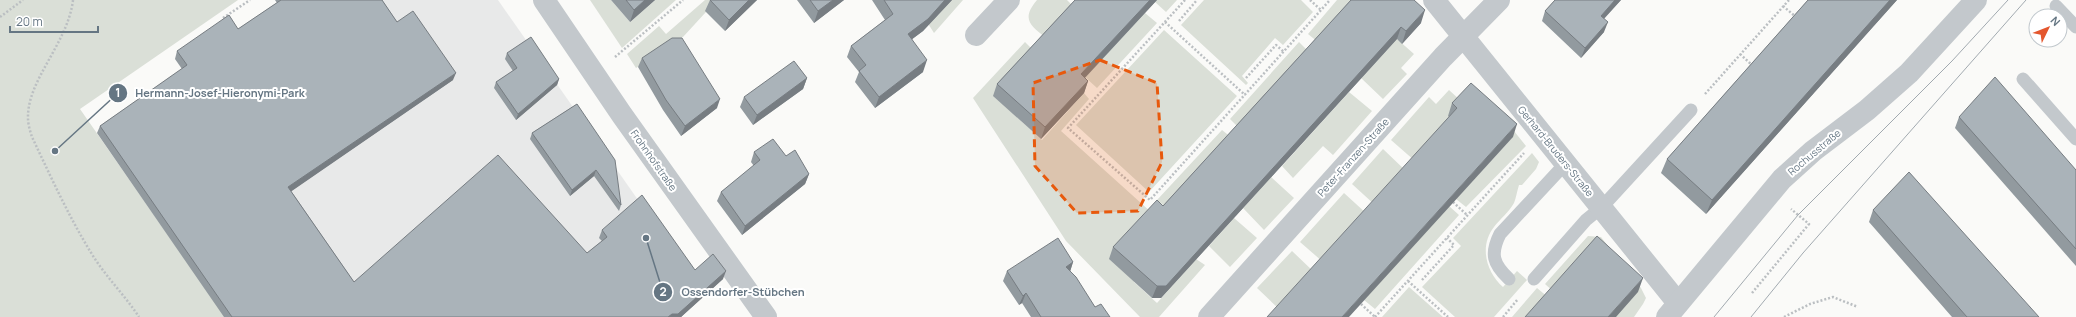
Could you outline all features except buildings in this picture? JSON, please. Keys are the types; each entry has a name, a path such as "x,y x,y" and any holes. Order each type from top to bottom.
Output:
{"street":[{"name":"Frohnhofstraße","path":"544,0 766,317"},
{"path":"976,35 1009,0"},
{"name":"Gerhard-Bruders-Straße","path":"1434,0 1602,207 1672,310"},
{"name":"Peter-Franzen-Straße","path":"1210,317 1443,57 1499,0"},
{"name":"Rochusstraße","path":"1672,310 1782,179 1813,150 1867,110 1909,73 1976,0"}],"lane":[{"path":"2056,6 2076,27"},
{"path":"2023,79 2076,139"},
{"path":"1534,279 1586,220 1602,207 1691,110"},
{"path":"1509,280 1495,262 1494,247 1500,234 1566,163"}],"path":[{"path":"0,17 22,0"},
{"path":"73,0 70,16 60,42 39,79 31,99 28,118 32,137 90,252 111,281 126,296 140,317"},
{"path":"223,18 250,0"},
{"path":"593,72 625,50 683,0"},
{"path":"1185,0 1068,128 1150,200 1330,0"},
{"path":"1179,21 1197,0"},
{"path":"1310,0 1321,10"},
{"path":"1691,110 1789,0"},
{"path":"1783,6 1798,19"},
{"path":"1165,22 1245,95"},
{"path":"1246,78 1276,45 1284,52"},
{"path":"1740,54 1755,68"},
{"path":"1361,304 1375,317 1542,134"},
{"path":"1453,202 1467,216"},
{"path":"1752,294 1809,224 1788,206"},
{"path":"1422,280 1454,245 1447,238"},
{"path":"1408,281 1448,317"},
{"path":"1784,317 1810,304 1833,297 1858,307"}],"highlighted area":[{"path":"1100,60 1157,83 1162,162 1138,211 1077,213 1035,166 1033,83"}],"shaded area":[{"path":"0,0 238,0 80,109 225,317 0,317"},
{"path":"346,0 498,0 692,277 225,317"},
{"path":"590,0 611,0 630,22 655,0 676,0 622,48"},
{"path":"705,0 717,0 683,37 636,68 627,54 659,26 666,34"},
{"path":"913,0 963,0 934,33"},
{"path":"1037,0 1067,0 1075,8 1046,38 1032,25 1029,17 1029,12"},
{"path":"1157,0 1177,0 1166,12 1155,2"},
{"path":"1204,0 1301,0 1313,12 1283,45 1275,38 1242,76 1248,83 1246,85 1181,25"},
{"path":"1337,0 1358,0 1319,43 1308,34"},
{"path":"1145,13 1157,23 1097,88 1085,77"},
{"path":"1164,30 1237,96 1149,192 1076,125"},
{"path":"1397,39 1414,54 1401,68 1407,74 1383,99 1361,78"},
{"path":"1025,42 1034,51 995,97 1042,140 1084,93 1089,99 1061,131 1152,213 1134,282 1157,303 1196,259 1205,265 1159,317 1140,317 1066,241 973,98"},
{"path":"1299,42 1310,53 1240,129 1230,119"},
{"path":"1449,90 1461,101 1448,116 1453,120 1415,161 1391,140 1429,97 1436,104"},
{"path":"1349,92 1372,111 1333,155 1323,146 1293,178 1282,166"},
{"path":"1510,126 1526,146 1466,207 1456,199 1512,138"},
{"path":"1222,130 1232,138 1168,209 1157,200"},
{"path":"1383,149 1406,171 1375,205 1352,184"},
{"path":"1532,153 1539,162 1536,169 1522,185 1519,185 1514,203 1489,234 1486,250 1486,258 1492,274 1503,287 1517,271 1527,280 1494,317 1455,317 1422,287 1461,246 1453,238"},
{"path":"1271,177 1294,198 1264,230 1243,208"},
{"path":"1344,193 1367,214 1323,262 1300,242"},
{"path":"1449,206 1459,215 1375,309 1364,300"},
{"path":"1234,218 1257,238 1230,267 1209,246"},
{"path":"1588,236 1601,237 1641,288 1646,298 1634,317 1616,317 1554,292 1545,284"},
{"path":"1292,251 1314,272 1280,310 1257,288"},
{"path":"1409,287 1443,317 1382,317"},
{"path":"1537,288 1549,298 1532,317 1512,317"}],"tram line":[{"path":"1714,317 1798,215 1952,61 2008,0"},
{"path":"1751,317 1803,253 2026,0"}],"place":[{"name":"Hermann-Josef-Hieronymi-Park","path":"55,151"},
{"name":"Ossendorfer-Stübchen","path":"646,238"}]}
